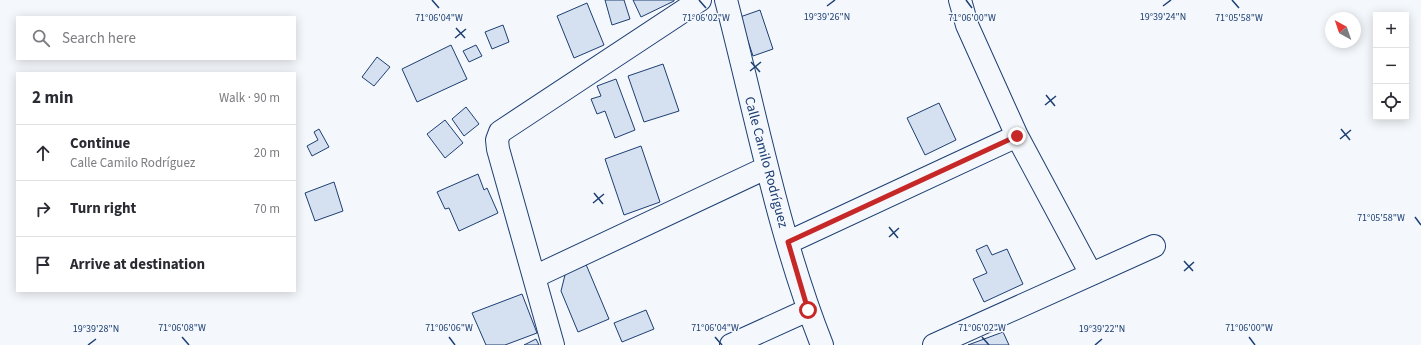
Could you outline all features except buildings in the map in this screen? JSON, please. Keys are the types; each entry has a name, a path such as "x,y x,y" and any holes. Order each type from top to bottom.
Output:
{"street":[{"path":"553,345 498,149 497,140 500,132 700,0"},
{"path":"960,0 967,24 1017,136 1091,274"},
{"name":"Calle Camilo Rodríguez","path":"730,1 766,168 808,310 822,345"},
{"path":"788,242 1017,136"},
{"path":"534,277 766,168"},
{"path":"934,345 1154,246"},
{"path":"731,345 808,310"}],"route":[{"path":"808,310 788,242 1017,136"}]}
